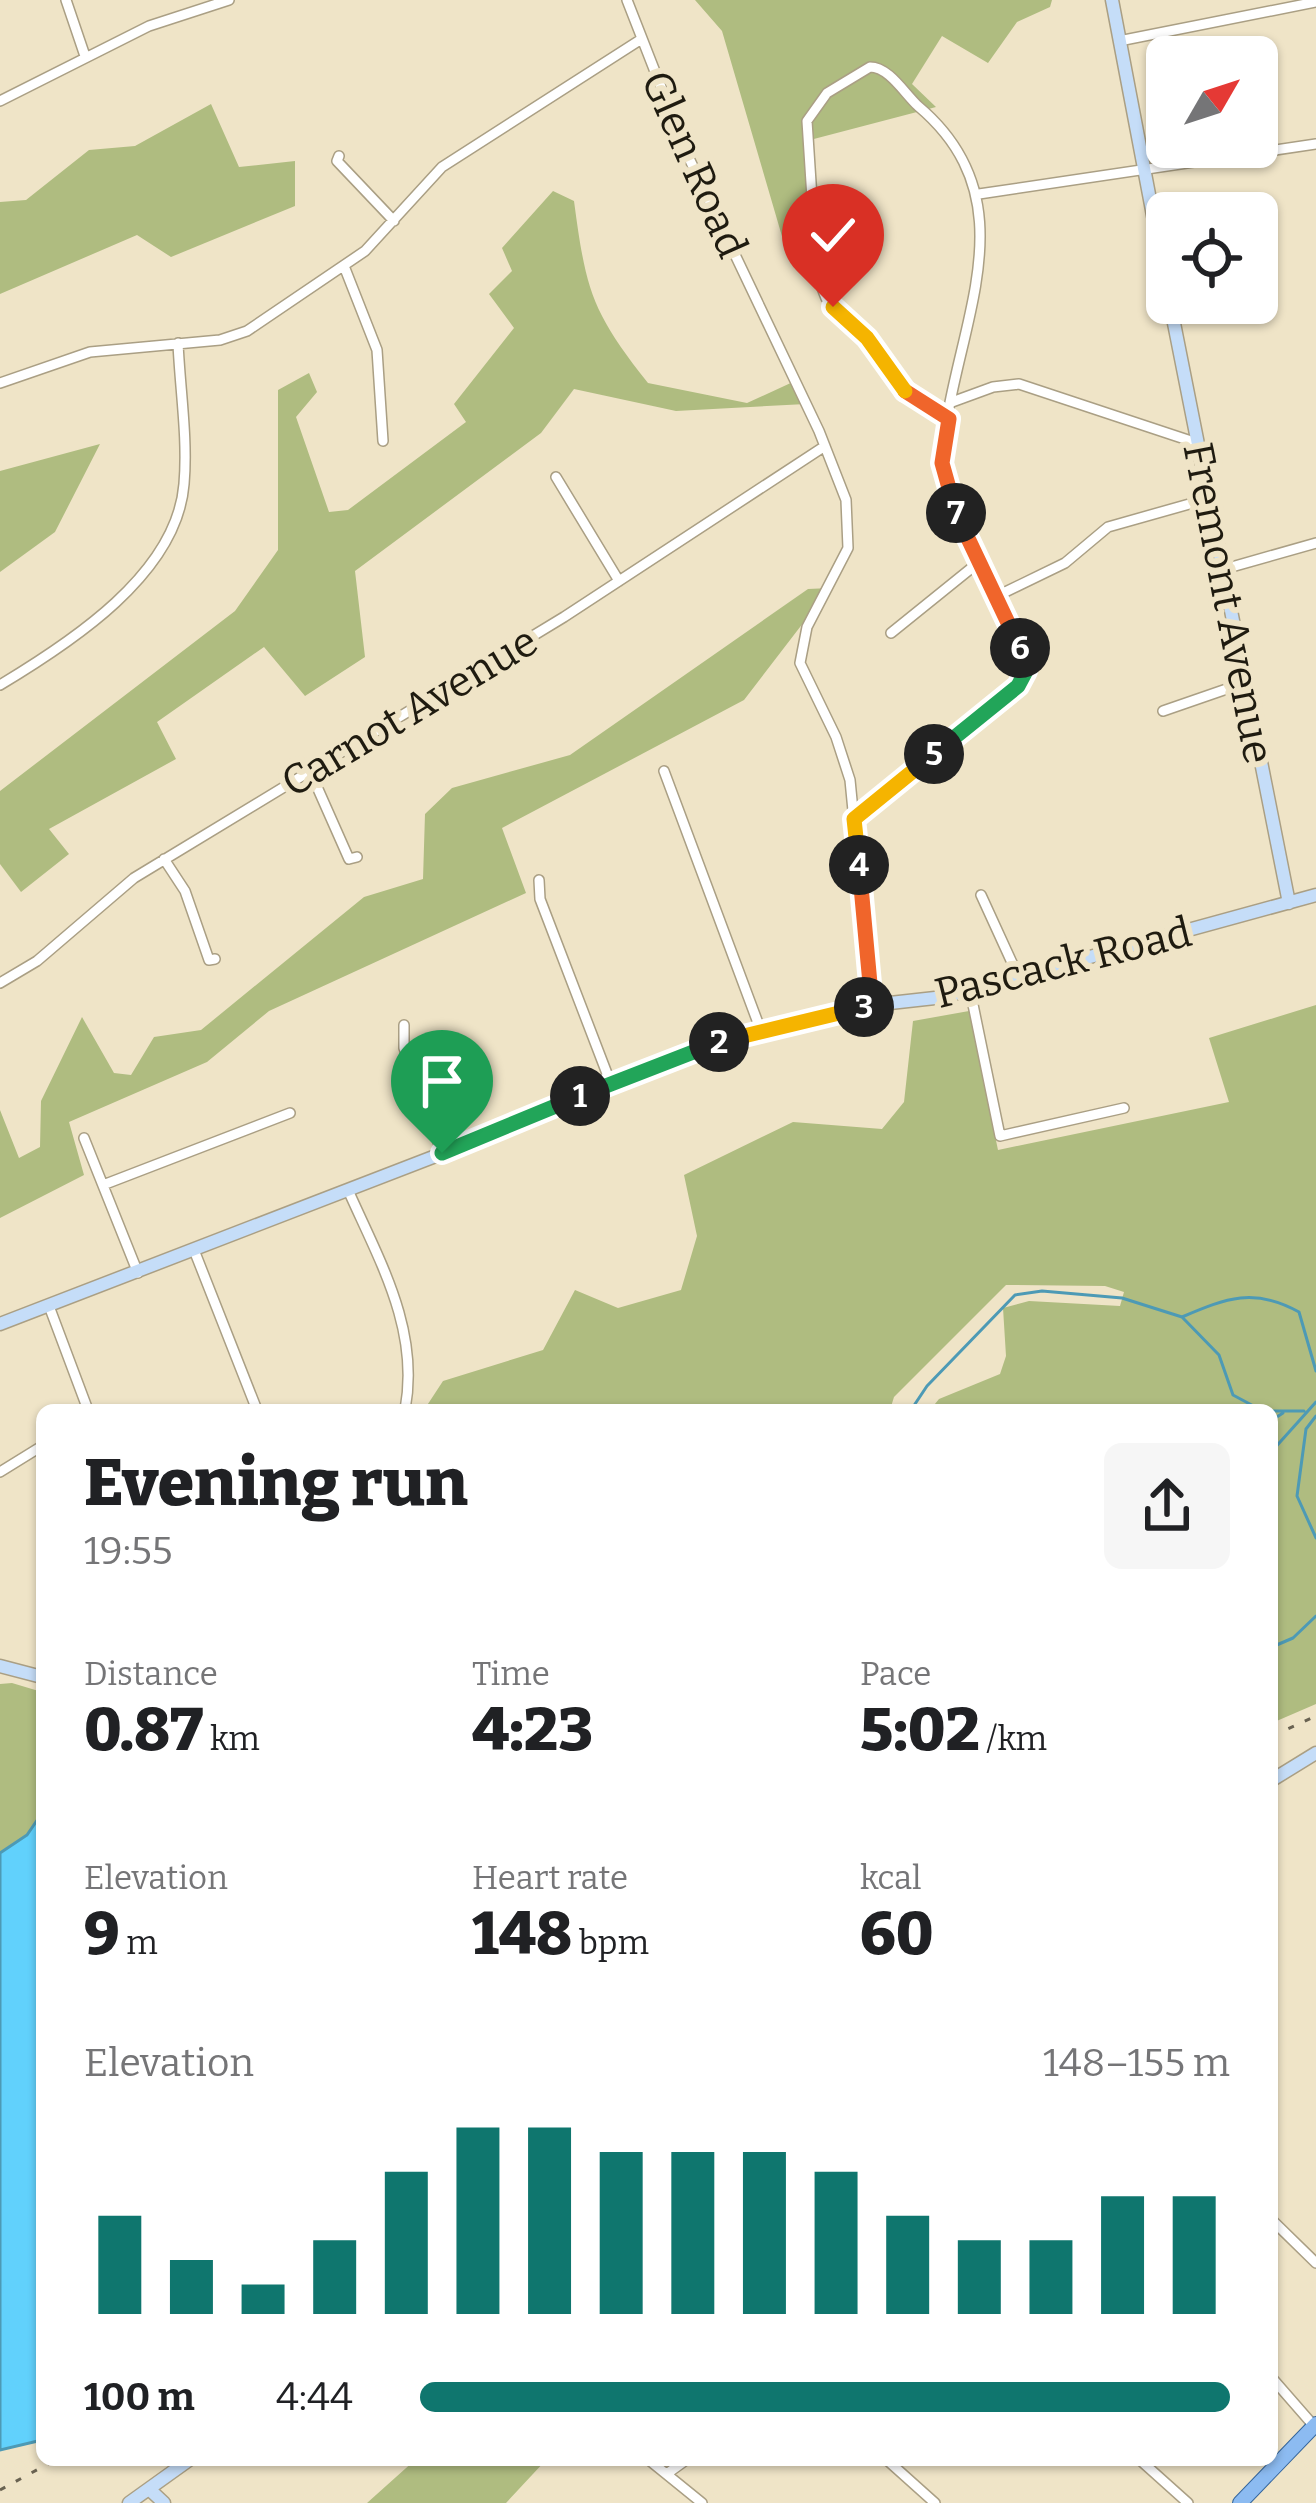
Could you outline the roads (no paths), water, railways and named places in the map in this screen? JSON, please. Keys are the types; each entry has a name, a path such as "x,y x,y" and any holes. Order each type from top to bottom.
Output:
{"main road":[{"path":"1278,2463 1315,2425"},
{"path":"1240,2503 1276,2466"}],"street":[{"path":"66,0 85,56"},
{"path":"0,101 149,26 229,0"},
{"name":"Glen Road","path":"627,0 685,148 846,500 850,531 840,573 807,627 800,664 845,761 872,1005"},
{"path":"1112,0 1148,192"},
{"path":"1119,41 1316,2"},
{"path":"0,383 90,352 178,344 247,331 344,266 394,221 442,167 640,40"},
{"path":"854,819 1023,680 1023,655 944,481 949,419 981,244 979,194 956,144 875,66 826,93 812,110 804,138 821,287 833,307 867,338 895,382 949,419"},
{"path":"979,194 1316,144"},
{"path":"339,155 337,161 394,221"},
{"path":"344,266 377,350 382,441"},
{"name":"Fremont Avenue","path":"1174,324 1289,903"},
{"path":"0,685 127,589 166,538 184,484 178,344"},
{"path":"952,402 993,386 1019,384 1196,443"},
{"name":"Carnot Avenue","path":"0,983 38,961 110,895 164,859 619,581 825,446"},
{"path":"556,477 619,581"},
{"path":"995,597 1065,563 1108,527 1208,499"},
{"path":"1221,570 1316,543"},
{"path":"890,634 979,562"},
{"path":"1163,711 1244,682"},
{"path":"310,771 349,859 357,857"},
{"path":"664,771 761,1031"},
{"path":"164,859 184,891 209,960 215,959"},
{"path":"538,880 540,899 610,1084"},
{"path":"981,895 1019,978"},
{"name":"Pascack Road","path":"0,1324 689,1052 872,1005 1019,978 1316,895"},
{"path":"970,990 1000,1136 1124,1108"},
{"path":"404,1025 404,1048 442,1153"},
{"path":"103,1185 290,1113"},
{"path":"84,1138 138,1273"},
{"path":"348,1190 404,1323 410,1368 406,1404"},
{"path":"194,1250 255,1404"},
{"path":"49,1306 86,1404"},
{"path":"0,1472 36,1450"},
{"path":"0,1666 36,1675"},
{"path":"1278,1776 1316,1753"},
{"path":"1278,2226 1316,2263"},
{"path":"1278,2385 1315,2425"},
{"path":"129,2503 181,2466"},
{"path":"658,2466 702,2503"},
{"path":"668,2473 678,2466"},
{"path":"894,2466 934,2503"},
{"path":"1147,2466 1188,2503"},
{"path":"149,2489 164,2503"}],"water":[{"path":"36,1822 36,2441 0,2450 0,1853 27,1835"}],"waterway":[{"path":"915,1404 1015,1295 1042,1291 1122,1298 1182,1317 1240,1298 1283,1304 1299,1312 1316,1371"},
{"path":"1182,1317 1219,1355 1233,1395 1250,1404"},
{"path":"1278,1444 1316,1402"},
{"path":"1278,1411 1304,1411"},
{"path":"1278,1416 1283,1413"},
{"path":"1316,1416 1306,1429 1297,1496 1316,1538"},
{"path":"1278,1644 1293,1638 1316,1616"}],"railway":[{"path":"1278,1733 1316,1716"},
{"path":"0,2490 44,2466"}]}
